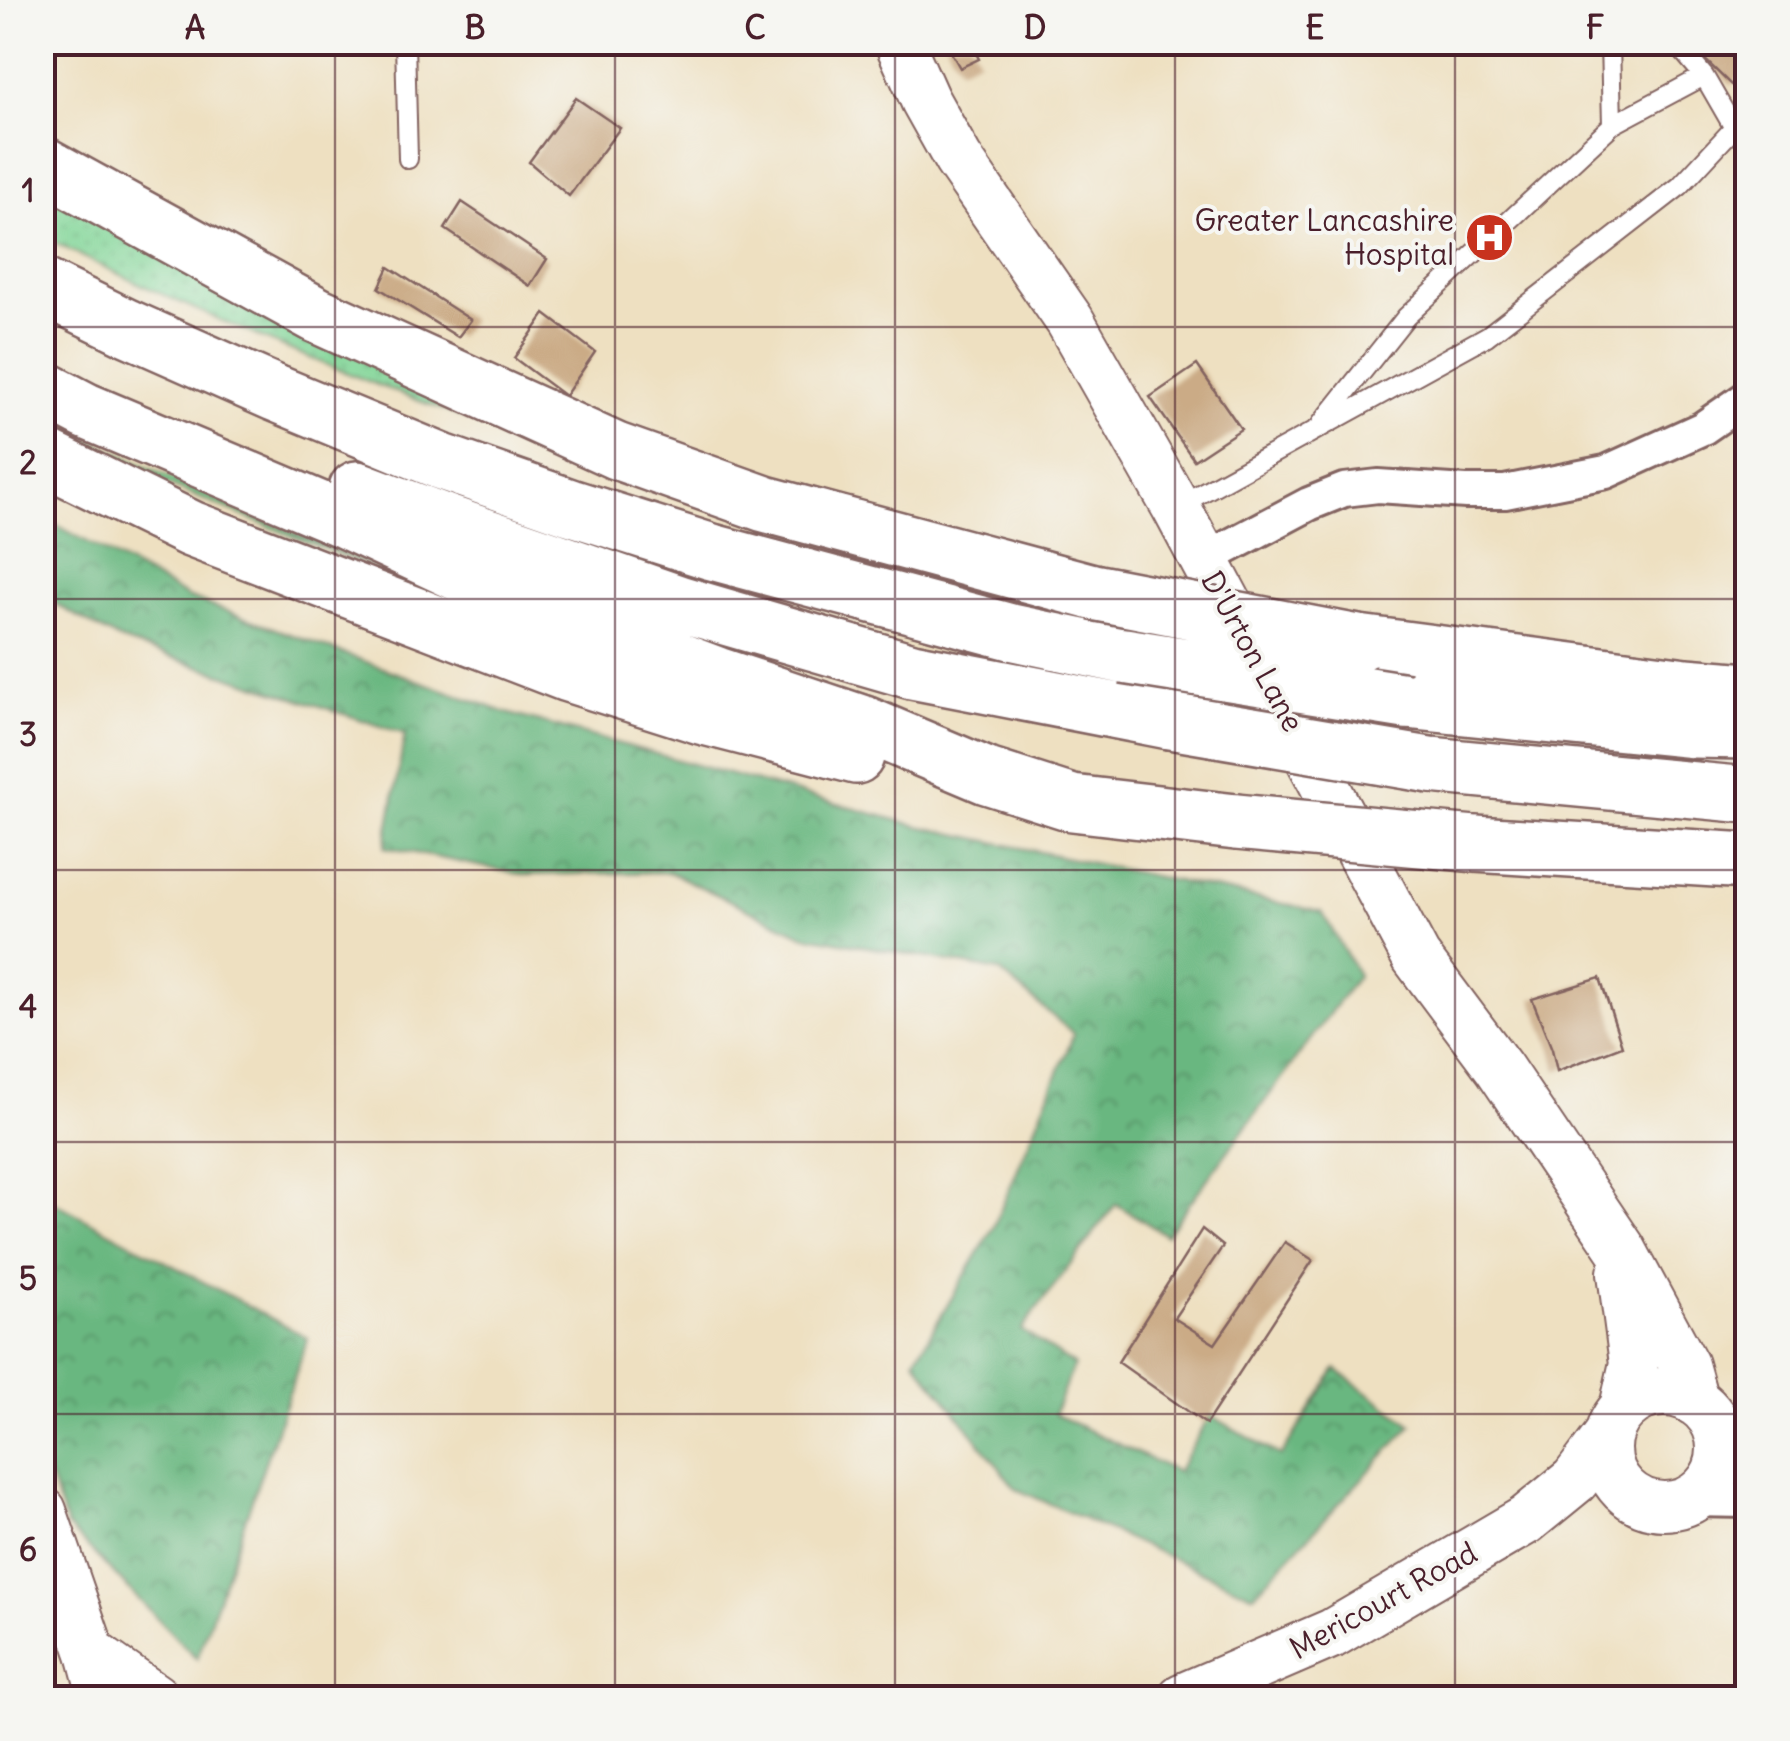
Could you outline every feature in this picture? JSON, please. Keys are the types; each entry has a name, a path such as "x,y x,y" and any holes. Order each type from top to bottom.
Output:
{"highway":[{"path":"42,164 317,314 616,451 765,504 1093,592 1358,643 1686,686 1748,690"},
{"path":"42,286 275,393 442,462 712,552 1010,632 1124,656 1406,701 1693,730 1748,731"},
{"path":"42,353 257,450 444,522 681,604 912,671 1169,721 1430,765 1748,795"},
{"path":"42,388 86,411 579,623 864,724 987,776 1072,804 1475,844 1748,861"},
{"path":"42,456 191,529 568,674 702,716 857,756 987,776"}],"street":[{"name":"D'Urton Lane","path":"899,42 958,159 1070,321 1176,507 1416,957 1499,1068 1622,1250 1684,1365 1694,1401"},
{"path":"1203,560 1309,504 1344,490 1378,486 1505,492 1606,472 1704,428 1748,398"},
{"path":"1622,1250 1622,1280 1634,1363 1606,1453 1610,1469 1629,1495 1644,1503 1748,1501"},
{"path":"1616,1422 1637,1398 1652,1392 1684,1396 1710,1415 1735,1453 1720,1462 1704,1490 1675,1503"},
{"name":"Mericourt Road","path":"1182,1698 1333,1634 1526,1520 1575,1480 1616,1422"},
{"name":"Mericourt Road","path":"1526,1520 1675,1503"},
{"path":"42,1511 103,1698"},
{"path":"91,1654 154,1698"}],"lane":[{"path":"405,42 408,159"},
{"path":"1610,42 1612,125"},
{"path":"1176,507 1486,336 1680,186 1734,128 1704,76 1674,42"},
{"path":"1314,432 1406,317 1612,125 1704,76"}],"green space":[{"path":"42,186 633,477 482,424 260,337 43,237"},
{"path":"43,417 289,530 541,632 352,560 166,483 43,428"},
{"path":"42,517 190,598 507,713 918,826 1322,912 1358,975 1166,1235 1116,1204 1021,1330 1074,1365 1054,1414 1177,1472 1210,1415 1281,1456 1336,1369 1412,1425 1254,1595 1016,1489 915,1360 993,1228 1074,1034 999,971 803,935 669,872 523,875 385,847 405,734 119,640 43,597"},
{"path":"43,1196 308,1338 197,1659 67,1526 43,1461"}],"building":[{"path":"945,42 970,42 979,59 960,68"},
{"path":"1687,42 1748,42 1748,68 1731,85"},
{"path":"576,98 620,128 569,196 529,162"},
{"path":"462,202 547,259 530,286 445,229"},
{"path":"389,267 471,320 458,337 379,288"},
{"path":"545,314 595,352 565,396 514,358"},
{"path":"1197,365 1241,429 1194,460 1150,397"},
{"path":"1600,978 1622,1046 1557,1071 1532,999"},
{"path":"1202,1229 1223,1246 1174,1318 1215,1344 1285,1242 1313,1260 1206,1424 1118,1362"}],"place":[{"name":"Greater Lancashire Hospital","path":"1489,237"}]}
